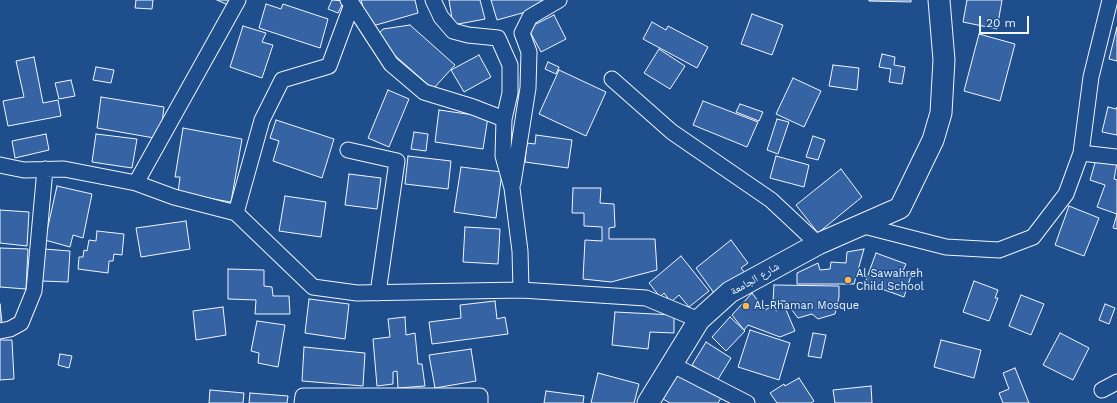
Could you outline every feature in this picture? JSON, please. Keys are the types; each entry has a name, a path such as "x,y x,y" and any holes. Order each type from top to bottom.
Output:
{"main road":[{"name":"شارع الجامعة","path":"648,403 699,320 730,292 818,244 900,208 933,140 941,114 944,60 939,0"}],"street":[{"path":"136,183 238,0"},
{"path":"433,0 441,17 453,31 468,35 498,38 510,65 510,93 504,119 503,156 512,188 520,251 521,290"},
{"path":"512,188 528,88 529,52 522,34 530,18 559,0"},
{"path":"860,225 946,247 999,250 1033,237 1066,194 1081,153 1090,77 1110,0"},
{"path":"236,213 262,120 282,80 329,66 350,2"},
{"path":"350,2 391,64 424,92 473,107 504,119"},
{"path":"612,79 672,132 771,200 818,244"},
{"path":"348,150 397,161 378,293"},
{"path":"1081,153 1117,157"},
{"path":"0,165 24,170 64,169 136,183 174,197 236,213 313,287 357,293 521,290 646,298 699,320"},
{"path":"0,331 10,329 21,323 34,291 45,169"},
{"path":"671,364 746,403"},
{"path":"1102,390 1117,382"},
{"path":"302,403 302,396 480,396 480,403"}],"building":[{"path":"136,0 153,0 152,9 135,8"},
{"path":"217,0 230,0 228,5"},
{"path":"332,0 344,1 338,13 328,9"},
{"path":"361,0 415,0 418,13 369,27"},
{"path":"449,0 480,0 485,19 453,25"},
{"path":"491,0 542,0 544,7 497,20"},
{"path":"911,0 911,2 869,1"},
{"path":"967,0 1002,0 997,29 963,22"},
{"path":"266,4 281,9 283,4 328,19 320,48 259,28"},
{"path":"752,14 783,25 772,55 741,44"},
{"path":"554,15 566,39 541,52 528,28"},
{"path":"652,22 666,30 668,26 708,47 697,68 643,39"},
{"path":"410,25 455,65 433,89 375,38 383,29"},
{"path":"243,26 266,33 262,42 273,45 262,78 230,67"},
{"path":"1117,27 1117,61 1109,59"},
{"path":"979,34 1015,44 1000,101 964,91"},
{"path":"659,49 685,66 670,89 644,73"},
{"path":"882,54 895,57 894,65 905,67 902,84 889,82 891,69 879,67"},
{"path":"479,55 491,77 464,92 451,70"},
{"path":"34,57 43,103 58,100 61,116 8,126 3,101 24,97 16,61"},
{"path":"548,62 559,67 556,74 545,69"},
{"path":"833,65 859,68 857,90 829,86"},
{"path":"96,67 114,70 111,83 93,80"},
{"path":"559,70 606,92 586,136 539,114"},
{"path":"793,78 821,91 804,127 776,114"},
{"path":"71,80 75,96 59,99 55,83"},
{"path":"388,90 409,99 389,147 368,138"},
{"path":"101,97 164,107 160,139 97,128"},
{"path":"703,101 758,122 747,147 693,125"},
{"path":"740,104 763,112 759,121 736,112"},
{"path":"1108,107 1116,109 1117,107 1117,135 1102,132"},
{"path":"439,110 488,117 483,149 435,142"},
{"path":"777,119 789,122 778,154 767,150"},
{"path":"276,120 334,139 322,178 273,161 279,141 270,138"},
{"path":"183,128 242,139 231,202 178,193 180,177 175,177"},
{"path":"414,132 428,134 426,151 411,149"},
{"path":"46,134 49,150 15,158 12,141"},
{"path":"96,134 137,139 132,168 92,162"},
{"path":"536,135 572,140 568,168 525,162 527,143 535,144"},
{"path":"813,136 825,140 818,160 806,157"},
{"path":"408,156 451,161 448,189 405,184"},
{"path":"776,156 809,165 804,187 770,178"},
{"path":"1097,156 1117,163 1114,179 1117,180 1117,214 1097,207 1105,185 1090,180"},
{"path":"461,167 502,172 496,218 454,212"},
{"path":"841,169 862,197 818,233 796,205"},
{"path":"349,174 381,178 377,209 345,205"},
{"path":"57,186 92,194 83,238 73,235 70,247 45,240"},
{"path":"573,188 601,188 600,203 614,204 615,227 609,228 609,239 655,239 657,270 611,282 583,279 585,240 602,241 602,227 584,226 584,213 572,213"},
{"path":"285,196 326,202 321,237 279,231"},
{"path":"1069,206 1099,218 1084,256 1055,245"},
{"path":"0,210 29,212 27,246 0,243"},
{"path":"1117,214 1117,229 1113,228"},
{"path":"186,221 190,249 141,257 136,228"},
{"path":"465,227 500,229 498,264 463,262"},
{"path":"97,231 124,234 122,255 114,254 113,261 109,261 108,273 78,269 79,257 83,257 84,250 87,251 89,240 96,241"},
{"path":"731,240 748,263 741,268 747,275 714,293 696,268"},
{"path":"0,248 28,249 26,289 0,287"},
{"path":"44,249 70,251 68,282 42,281"},
{"path":"864,249 854,284 797,284 797,273 818,263 820,270 830,269 831,262 846,263 847,252"},
{"path":"876,253 906,264 902,273 911,276 904,297 865,283"},
{"path":"681,256 709,291 689,307 679,295 671,302 664,293 660,297 649,283"},
{"path":"228,269 264,270 264,286 272,287 273,296 289,296 290,314 255,314 256,300 228,299"},
{"path":"974,281 998,290 995,298 998,298 989,321 963,312"},
{"path":"774,285 839,286 839,297 835,314 818,319 812,314 798,318 785,301 773,301"},
{"path":"752,293 765,310 774,305 776,311 784,305 795,331 780,337 748,325 744,330 732,315"},
{"path":"1021,295 1044,304 1031,335 1009,326"},
{"path":"309,299 349,304 345,339 305,333"},
{"path":"495,301 497,319 505,317 508,334 432,344 429,322 461,318 460,305"},
{"path":"0,304 2,323 0,324"},
{"path":"1105,304 1115,308 1109,324 1099,320"},
{"path":"223,307 226,335 196,340 193,311"},
{"path":"615,312 674,315 674,333 650,332 648,349 612,345"},
{"path":"405,317 406,335 415,333 418,364 422,364 425,386 398,388 397,371 393,372 393,384 377,386 373,339 390,337 388,319"},
{"path":"730,317 745,331 726,351 712,337"},
{"path":"257,321 285,325 278,367 258,363 259,353 251,351"},
{"path":"750,330 790,343 779,380 738,367"},
{"path":"813,333 826,335 821,358 808,356"},
{"path":"1060,333 1089,348 1073,380 1043,365"},
{"path":"0,340 12,340 14,379 0,380"},
{"path":"941,340 981,350 974,378 934,367"},
{"path":"706,342 731,358 717,381 692,365"},
{"path":"304,347 365,353 363,386 302,381"},
{"path":"471,349 476,381 435,388 429,355"},
{"path":"60,354 72,356 69,368 58,365"},
{"path":"1015,368 1029,403 1003,403 999,393 1009,389 1003,373"},
{"path":"598,373 639,384 634,403 591,403"},
{"path":"676,375 721,398 718,403 670,403 663,399"},
{"path":"799,378 814,401 811,403 777,403 770,393 784,384 785,386"},
{"path":"871,386 872,403 835,403 833,390"},
{"path":"210,390 244,393 243,403 209,403"},
{"path":"546,391 584,396 583,403 544,403"},
{"path":"250,393 288,396 287,403 249,403"}],"place":[{"name":"Al Sawahreh Child School","path":"848,280"},
{"name":"Al-Rhaman Mosque","path":"746,306"}]}
